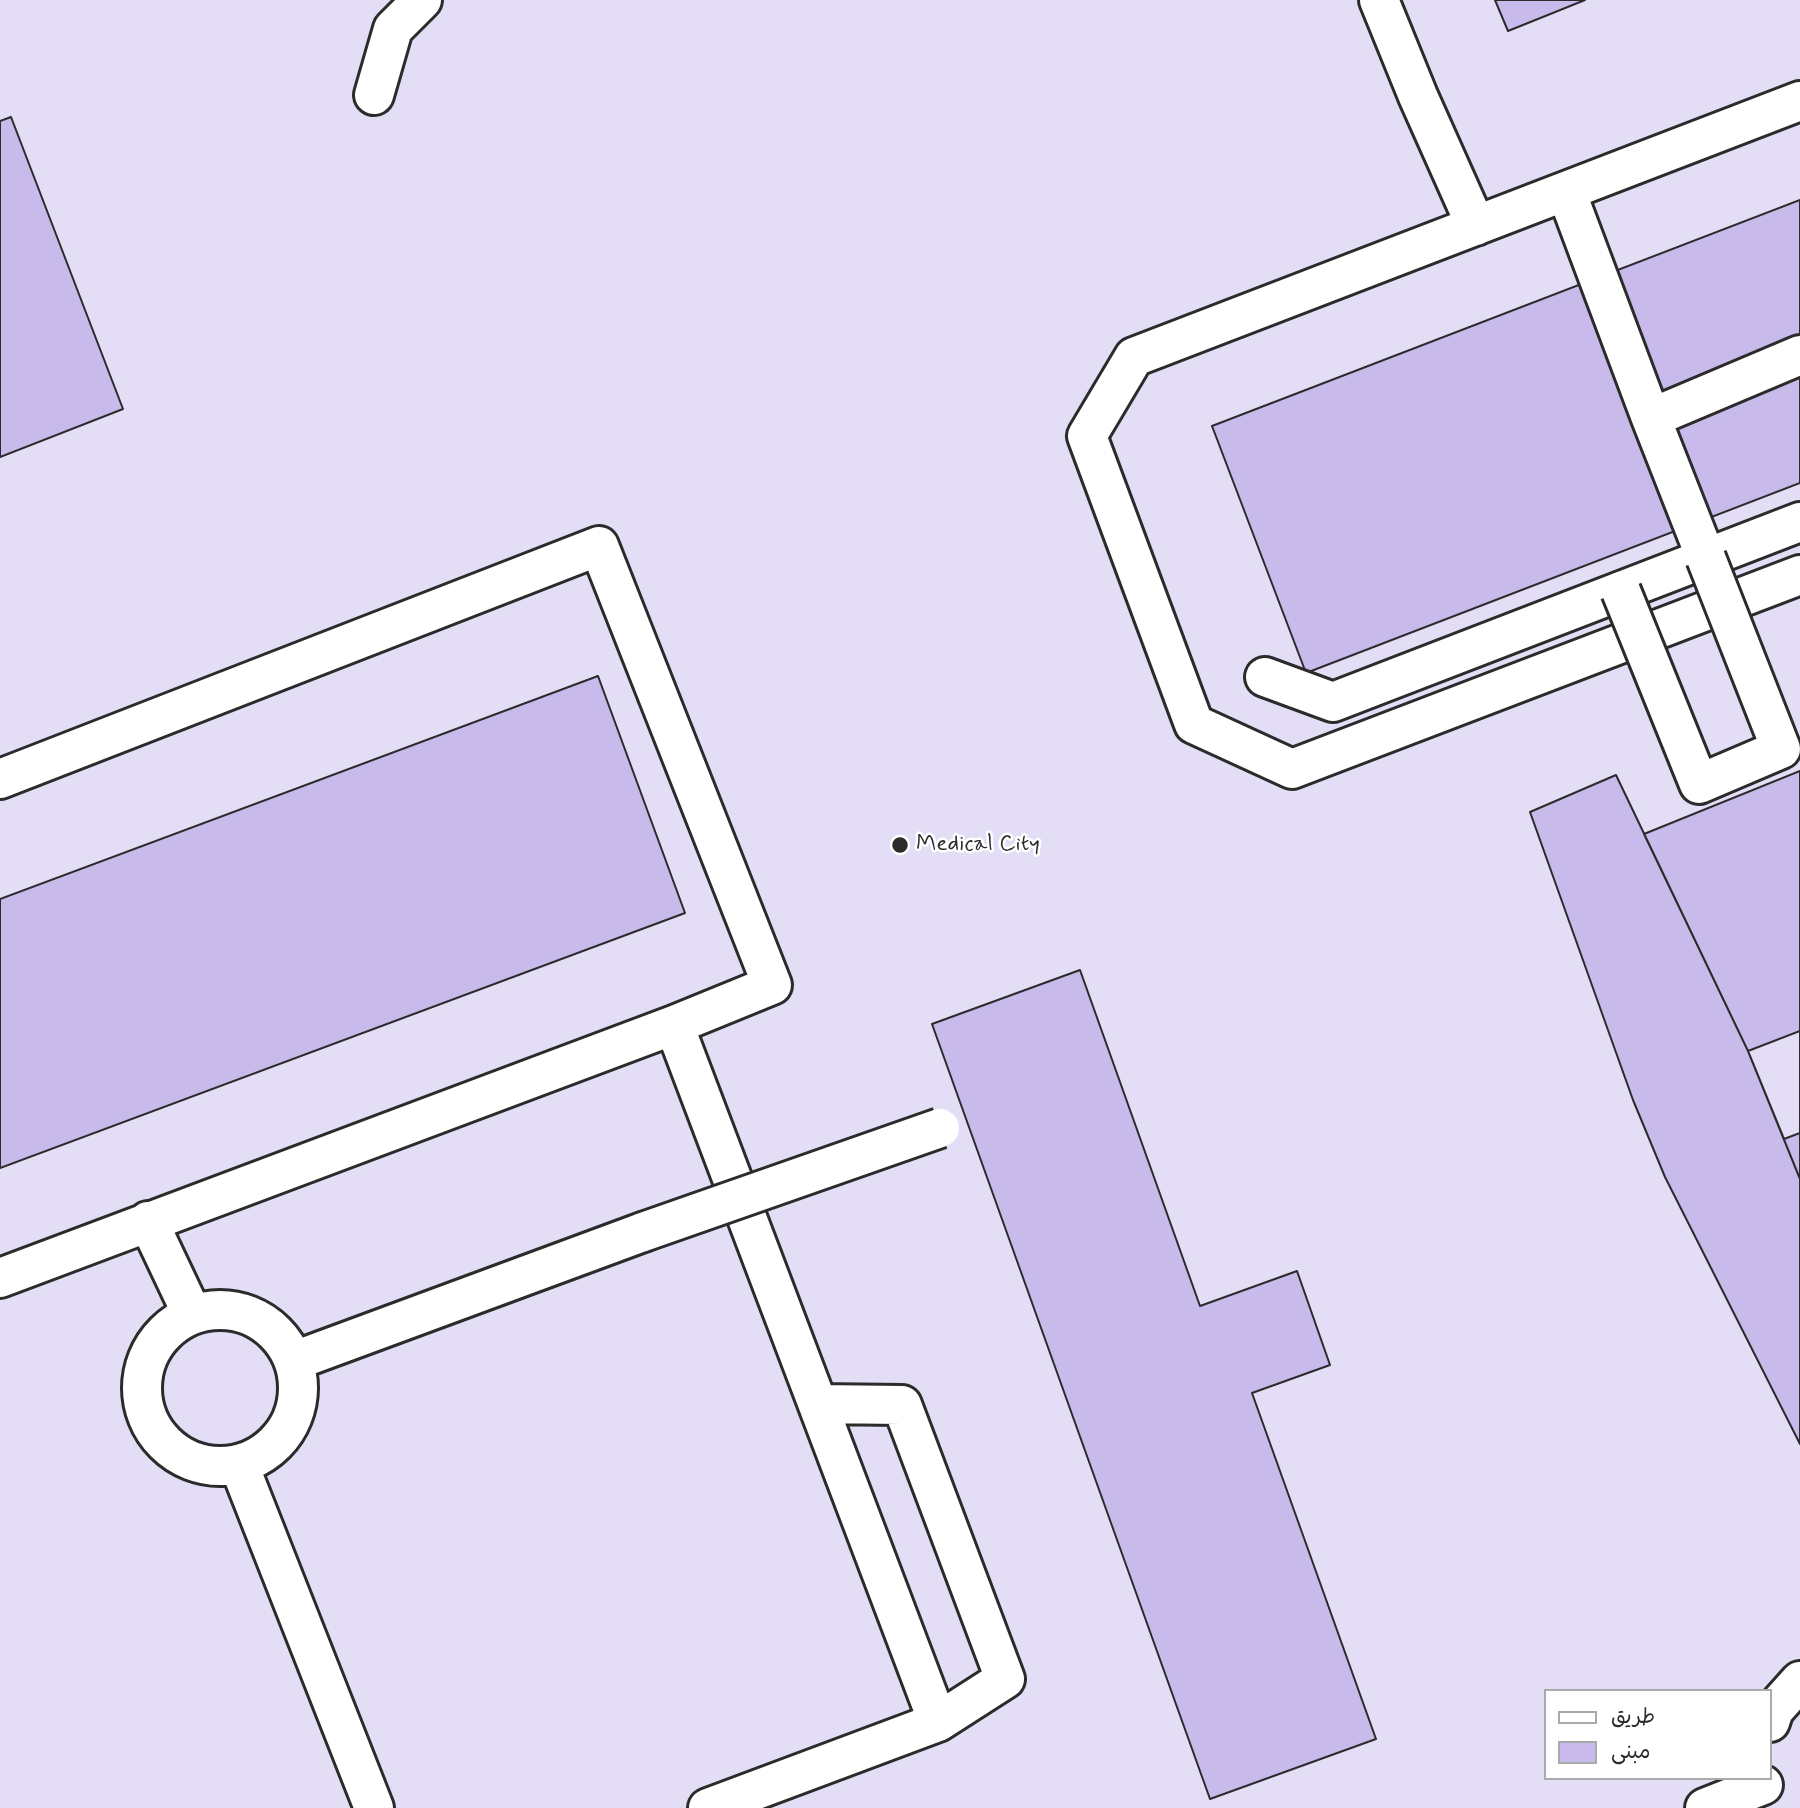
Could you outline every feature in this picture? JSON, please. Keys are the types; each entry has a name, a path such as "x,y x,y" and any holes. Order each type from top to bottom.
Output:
{"street":[{"path":"374,95 393,29 422,0"},
{"path":"1379,0 1476,226"},
{"path":"1800,101 1133,357 1087,436 1194,724 1292,769 1800,575"},
{"path":"1566,191 1651,418 1781,748 1699,783 1621,591"},
{"path":"1651,418 1800,355"},
{"path":"1265,677 1333,702 1800,522"},
{"path":"0,779 599,546 772,985 674,1025 0,1278"},
{"path":"674,1025 938,1722"},
{"path":"295,1362 643,1232 940,1128"},
{"path":"148,1221 192,1314"},
{"path":"216,1309 241,1312 264,1322 282,1339 295,1362 299,1387 295,1413 282,1437 263,1454 239,1465 213,1467 188,1460 166,1445 150,1424 142,1399 143,1373 152,1348 170,1328 192,1314 216,1309"},
{"path":"708,1808 938,1722 1006,1679 902,1405 818,1404"},
{"path":"239,1465 374,1808"},
{"path":"1772,1716 1774,1710 1800,1681"},
{"path":"1705,1808 1764,1790"}],"shaded area":[{"name":"Medical City","path":"0,0 1800,0 1800,1808 0,1808"}],"building":[{"path":"1495,0 1585,0 1508,31"},
{"path":"11,117 123,409 0,457 0,121"},
{"path":"1800,200 1800,483 1306,673 1212,426"},
{"path":"598,676 685,913 0,1168 0,899"},
{"path":"1800,771 1800,1179 1748,1051 1644,834"},
{"path":"1616,775 1748,1051 1800,1179 1800,1444 1665,1177 1633,1100 1530,812"},
{"path":"1080,970 1200,1306 1297,1271 1330,1365 1252,1393 1376,1739 1210,1799 932,1024"},
{"path":"1800,1031 1800,1133 1784,1139 1748,1051"}],"place":[{"name":"Medical City","path":"900,845"}]}
